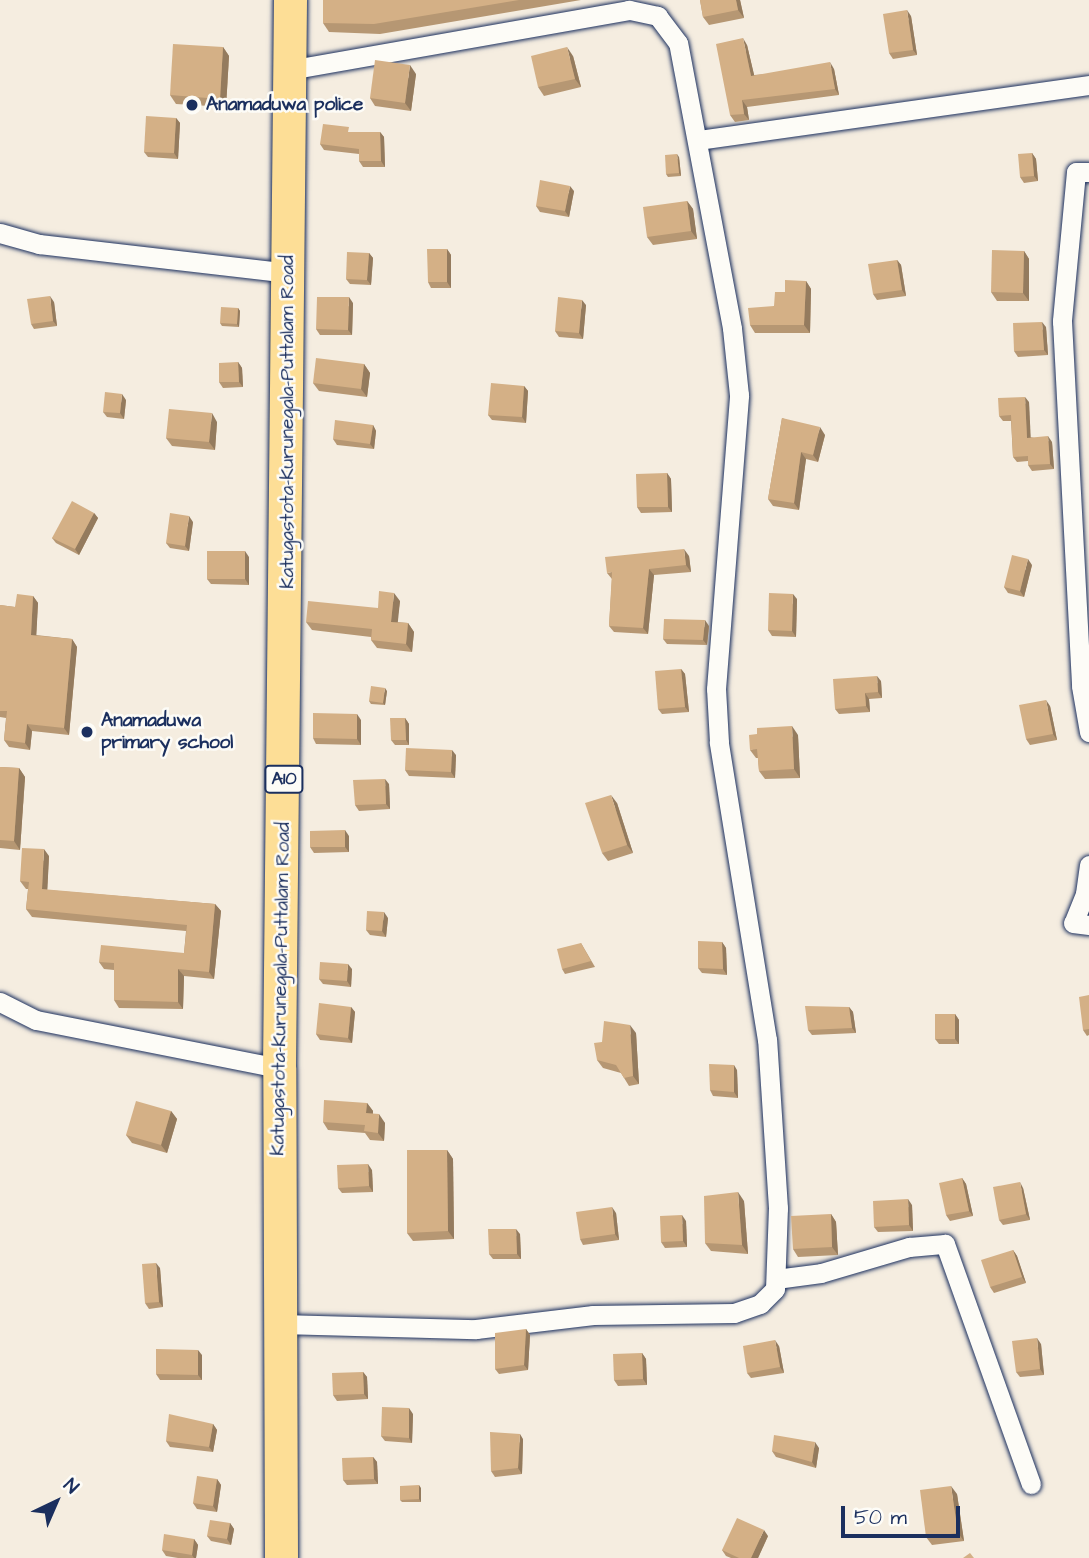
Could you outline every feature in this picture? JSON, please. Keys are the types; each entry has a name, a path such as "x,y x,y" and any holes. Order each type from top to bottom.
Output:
{"highway":[{"name":"Katugastota-Kurunegala-Puttalam Road","path":"281,1558 279,1068 290,0"}],"street":[{"path":"280,1324 476,1329 593,1315 734,1313 760,1304 775,1289 778,1208 767,1040 717,715 739,395 733,328 678,43 658,16 629,10 290,70"},
{"path":"698,140 1089,85"},
{"path":"1089,172 1076,172 1062,321 1081,686 1089,732"},
{"path":"0,233 39,244 289,273"},
{"path":"1089,865 1085,894 1073,923 1089,925"},
{"path":"0,1002 36,1020 279,1068"},
{"path":"776,1279 821,1273 909,1247 945,1244 1031,1484"}],"building":[{"path":"323,0 519,0 374,24 323,23"},
{"path":"700,0 736,0 738,10 703,17"},
{"path":"907,10 913,50 889,53 883,14"},
{"path":"743,38 751,76 830,62 835,89 742,100 744,114 730,115 716,44"},
{"path":"173,44 223,47 220,99 170,95"},
{"path":"567,47 575,79 538,87 531,56"},
{"path":"375,60 410,65 405,103 370,98"},
{"path":"146,116 176,118 174,153 144,152"},
{"path":"323,124 349,127 348,132 380,132 381,161 359,161 359,149 320,144"},
{"path":"1032,153 1034,176 1020,177 1018,154"},
{"path":"677,154 679,173 666,174 665,155"},
{"path":"540,180 570,186 565,211 536,206"},
{"path":"687,201 691,231 647,237 643,207"},
{"path":"427,249 447,249 447,282 428,282"},
{"path":"992,250 1024,251 1023,293 991,292"},
{"path":"347,252 369,253 367,280 346,279"},
{"path":"897,260 902,290 873,294 868,264"},
{"path":"785,280 806,281 804,325 750,325 748,308 774,306 775,292 785,292"},
{"path":"50,296 53,321 31,324 27,299"},
{"path":"317,297 349,297 348,330 316,329"},
{"path":"558,297 582,300 579,333 555,331"},
{"path":"221,307 238,308 237,324 220,323"},
{"path":"1042,322 1044,350 1014,351 1013,323"},
{"path":"316,358 364,364 361,389 313,383"},
{"path":"238,362 239,382 219,382 219,363"},
{"path":"491,383 524,386 522,417 488,415"},
{"path":"105,392 122,394 120,413 103,412"},
{"path":"1025,397 1027,438 1048,436 1050,464 1028,465 1028,456 1013,457 1011,415 999,416 998,398"},
{"path":"169,409 212,413 209,442 166,438"},
{"path":"782,418 820,427 813,455 801,452 794,503 768,499"},
{"path":"335,420 373,425 370,444 333,439"},
{"path":"667,473 668,507 637,507 636,474"},
{"path":"72,501 94,513 75,549 52,538"},
{"path":"170,513 189,516 185,546 166,543"},
{"path":"684,549 686,565 649,569 643,628 609,626 612,572 607,573 605,557"},
{"path":"207,551 245,551 245,579 207,579"},
{"path":"1012,555 1028,559 1020,591 1004,587"},
{"path":"379,591 394,593 391,622 408,623 406,644 371,640 372,629 306,622 308,601 378,608"},
{"path":"769,593 793,594 792,631 768,630"},
{"path":"17,594 33,596 31,635 72,639 64,728 27,724 25,743 4,740 7,711 0,711 0,605 15,607"},
{"path":"664,619 705,620 703,640 663,639"},
{"path":"681,669 685,707 658,709 655,671"},
{"path":"877,676 878,692 865,693 866,706 835,709 833,679"},
{"path":"371,686 385,688 383,703 369,701"},
{"path":"1046,700 1053,734 1026,739 1019,705"},
{"path":"313,713 357,714 357,739 313,738"},
{"path":"390,718 405,718 406,740 391,740"},
{"path":"792,726 794,769 759,771 757,749 750,750 749,735 757,734 757,728"},
{"path":"406,748 452,750 451,772 405,770"},
{"path":"0,767 19,768 14,841 0,840"},
{"path":"385,779 386,804 355,805 353,780"},
{"path":"611,795 627,845 602,853 585,803"},
{"path":"345,830 345,847 310,847 310,831"},
{"path":"22,848 44,849 42,889 215,904 209,972 178,969 178,1002 114,1000 114,963 99,962 101,945 184,953 187,925 26,909 29,882 20,881"},
{"path":"367,911 384,912 382,931 366,930"},
{"path":"698,941 722,942 723,969 698,968"},
{"path":"581,943 591,961 562,969 557,949"},
{"path":"320,962 348,964 347,981 319,979"},
{"path":"1089,995 1089,1029 1083,1030 1079,997"},
{"path":"319,1003 351,1007 348,1038 316,1034"},
{"path":"805,1006 849,1007 852,1028 808,1030"},
{"path":"935,1014 955,1014 955,1039 935,1039"},
{"path":"604,1021 630,1025 633,1076 624,1078 616,1065 597,1060 594,1043 602,1042"},
{"path":"709,1064 734,1065 734,1092 710,1090"},
{"path":"324,1100 367,1103 366,1113 379,1114 378,1133 364,1131 365,1125 323,1122"},
{"path":"136,1101 171,1111 161,1145 126,1135"},
{"path":"407,1150 447,1150 448,1231 407,1233"},
{"path":"368,1164 369,1186 338,1188 337,1165"},
{"path":"962,1178 969,1211 946,1215 939,1183"},
{"path":"1020,1182 1026,1214 999,1220 993,1187"},
{"path":"738,1192 742,1245 705,1243 704,1196"},
{"path":"908,1199 909,1225 874,1227 873,1201"},
{"path":"612,1207 615,1234 580,1239 576,1212"},
{"path":"831,1214 832,1247 793,1249 791,1216"},
{"path":"682,1215 683,1241 661,1242 660,1216"},
{"path":"488,1229 516,1229 517,1254 489,1254"},
{"path":"1013,1250 1022,1277 990,1287 981,1260"},
{"path":"156,1263 159,1302 145,1303 142,1264"},
{"path":"526,1329 524,1365 495,1369 495,1333"},
{"path":"1037,1338 1040,1369 1016,1372 1012,1341"},
{"path":"775,1340 780,1367 747,1373 743,1346"},
{"path":"156,1349 198,1350 198,1375 156,1374"},
{"path":"642,1353 643,1379 614,1380 613,1354"},
{"path":"363,1372 364,1394 333,1395 332,1373"},
{"path":"382,1407 409,1408 409,1438 381,1436"},
{"path":"169,1414 213,1424 209,1447 166,1441"},
{"path":"490,1432 520,1434 518,1468 491,1471"},
{"path":"774,1435 815,1442 812,1462 772,1451"},
{"path":"373,1457 374,1479 343,1480 342,1458"},
{"path":"197,1476 217,1479 213,1506 193,1503"},
{"path":"419,1485 419,1499 400,1500 400,1486"},
{"path":"951,1486 958,1533 926,1537 920,1490"},
{"path":"737,1518 764,1530 751,1558 739,1558 722,1550"},
{"path":"210,1520 230,1523 227,1539 207,1536"},
{"path":"164,1534 194,1539 192,1555 162,1550"}],"place":[{"name":"Anamaduwa police","path":"192,105"},
{"name":"Anamaduwa primary school","path":"87,732"}]}
